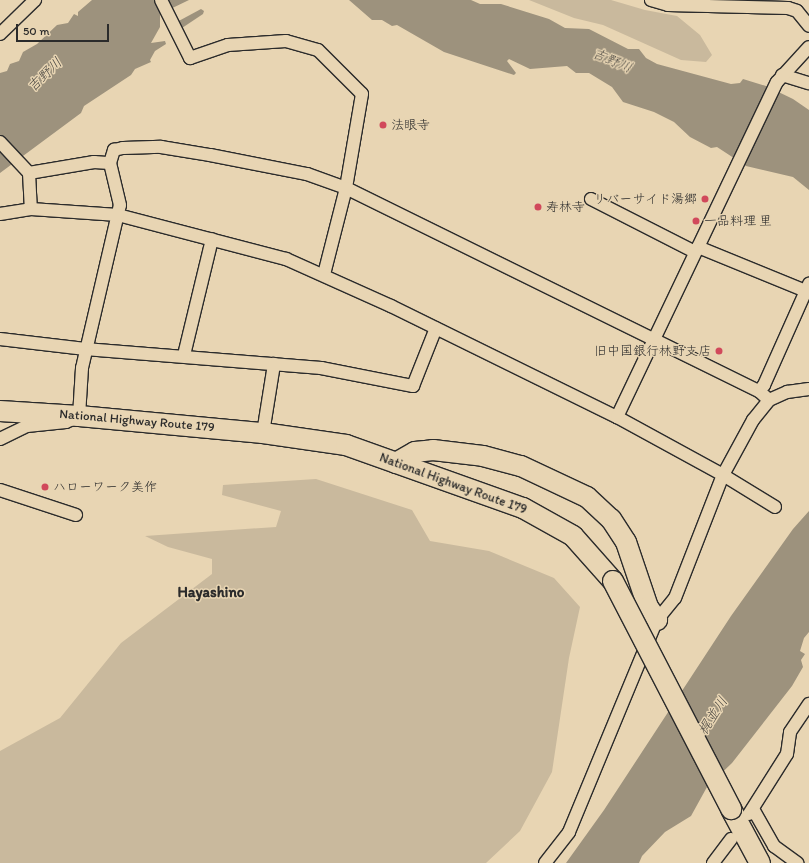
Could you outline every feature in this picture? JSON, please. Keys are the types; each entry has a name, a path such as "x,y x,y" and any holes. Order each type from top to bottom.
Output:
{"highway":[{"name":"National Highway Route 179","path":"0,411 79,416 262,433 346,445 523,508 573,536 613,581 744,810 760,863"},
{"path":"396,463 415,452 433,450 483,456 521,466 587,497 611,519 626,542 648,607 657,620"}],"street":[{"path":"0,34 36,0"},
{"path":"161,0 190,58 228,45 264,40 286,41 318,50 362,94 346,188 324,274"},
{"path":"651,0 675,5 788,8 797,11 809,26"},
{"path":"616,417 780,78 809,47"},
{"path":"780,78 809,83"},
{"path":"0,142 26,169 31,209"},
{"path":"0,439 27,426 66,422 79,416 86,349 118,215 119,200 110,162 114,150 161,147 307,174 346,188 759,390 769,400"},
{"path":"26,169 94,162 110,162"},
{"path":"591,199 697,250 808,287 764,385 759,390"},
{"path":"0,214 31,209 118,215 286,259 324,274 616,417 723,475 775,508"},
{"path":"184,356 212,239"},
{"path":"0,339 86,349 321,368 413,386 436,328"},
{"path":"262,433 274,364"},
{"path":"545,863 569,832 657,620 674,598 723,475 753,420 769,400 787,392 809,389"},
{"path":"0,490 76,515"},
{"path":"798,863 774,846 744,810 787,754 790,732 809,704"},
{"path":"712,863 731,839"}],"shaded area":[{"path":"529,0 611,0 645,10 677,16 700,35 712,55 706,62 681,60 603,25 574,18"},
{"path":"316,479 412,510 430,541 489,551 554,578 580,607 569,658 552,772 520,831 486,863 0,863 0,751 60,718 121,643 212,574 212,559 168,547 145,536 276,527 281,511 222,495 223,485"}],"water":[{"name":"吉野川","path":"92,0 189,0 160,14 160,27 151,43 165,41 166,44 155,51 150,60 151,62 135,69 131,75 84,106 81,113 0,173 0,73 7,71 10,64 19,61 23,52 37,44 57,25 68,23 74,14 78,16 78,12"},
{"name":"吉野川","path":"349,0 471,0 480,4 501,4 549,19 565,28 589,29 628,49 639,49 646,58 657,64 731,84 740,83 743,79 766,86 793,99 809,110 809,190 793,177 746,166 717,147 711,148 690,137 674,122 654,112 623,102 612,87 589,73 576,73 567,66 530,69 509,59 507,61 516,73 514,75 444,52 397,25 392,26 382,20 372,20"},
{"path":"201,9 204,11 203,14 179,30 175,23"},
{"name":"梶並川","path":"809,511 809,632 804,638 800,651 805,654 801,660 803,667 792,686 732,763 707,787 691,816 665,832 642,856 639,863 566,863 604,810 731,616 793,529"}],"place":[{"name":"法眼寺","path":"383,125"},
{"name":"リバーサイド湯郷","path":"705,199"},
{"name":"寿林寺","path":"538,207"},
{"name":"一品料理 里","path":"696,221"},
{"name":"旧中国銀行林野支店","path":"719,351"},
{"name":"ハローワーク美作","path":"45,487"}],"district":[{"name":"Hayashino","path":"211,593"}]}
